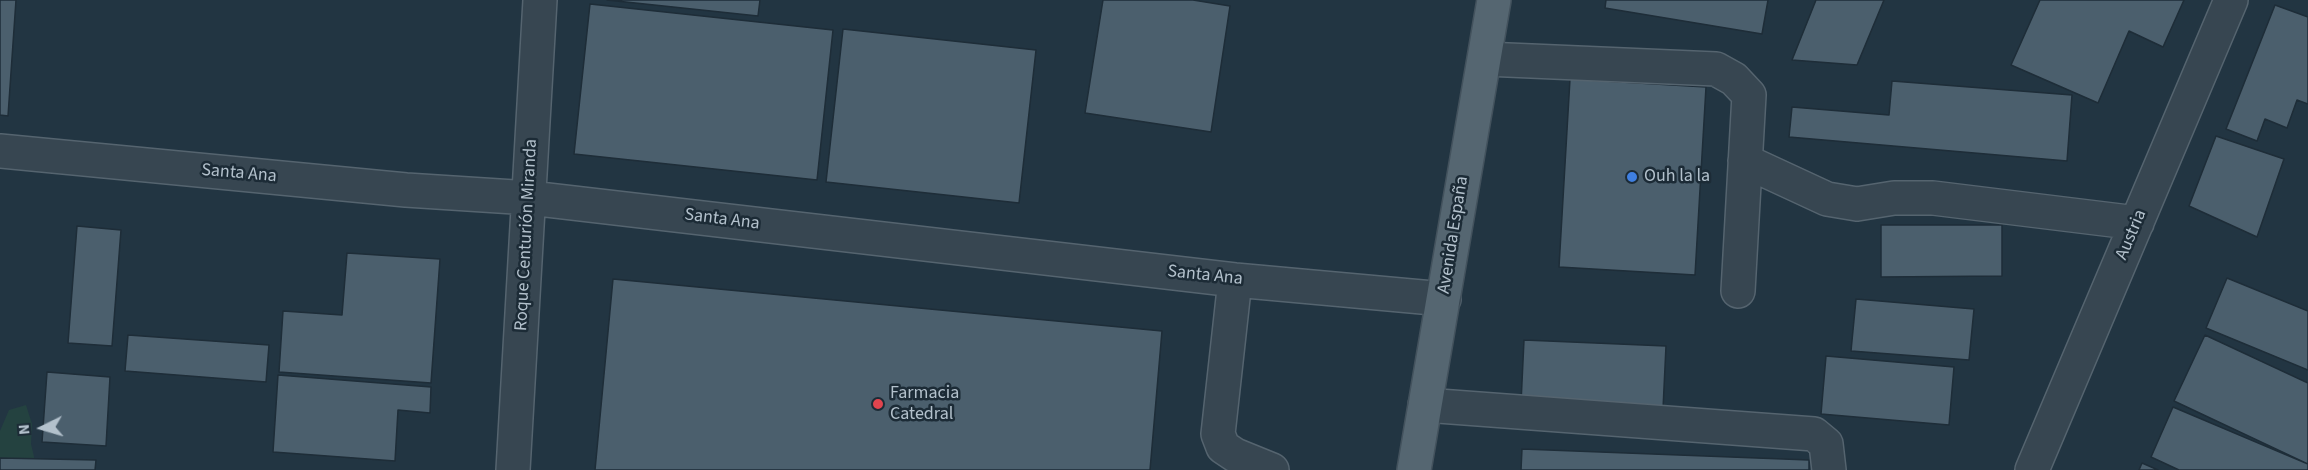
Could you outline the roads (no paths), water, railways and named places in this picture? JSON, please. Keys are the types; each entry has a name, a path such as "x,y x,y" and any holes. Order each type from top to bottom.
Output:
{"main road":[{"name":"Avenida España","path":"1414,470 1494,0"}],"street":[{"name":"Roque Centurión Miranda","path":"513,470 540,0"},
{"name":"Austria","path":"2032,470 2231,0"},
{"path":"1485,59 1716,69 1734,79 1749,95 1738,291"},
{"name":"Santa Ana","path":"0,151 406,190 530,198 1235,280 1444,299"},
{"path":"1745,161 1827,199 1857,204 1894,198 1933,198 2137,223"},
{"path":"1235,280 1218,434 1223,447 1235,455 1272,470"},
{"path":"1425,405 1814,434 1826,444 1829,470"}],"place":[{"name":"Ouh la la","path":"1632,177"},
{"name":"Farmacia Catedral","path":"878,404"}]}
